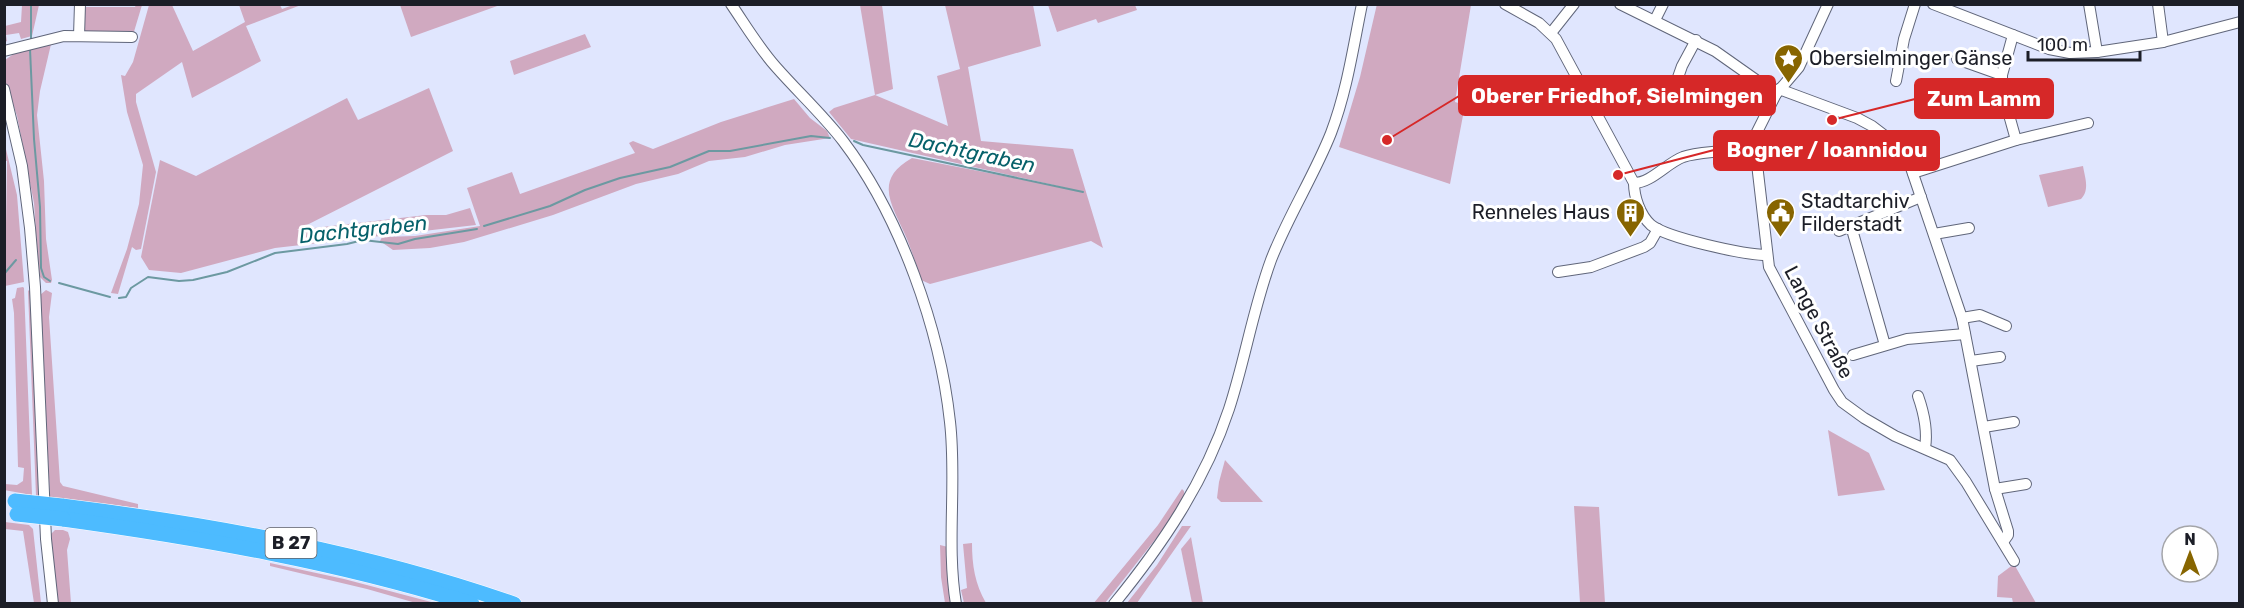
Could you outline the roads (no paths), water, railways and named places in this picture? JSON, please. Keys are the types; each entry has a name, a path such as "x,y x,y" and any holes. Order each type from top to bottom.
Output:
{"highway":[{"name":"B 27","path":"10,507 177,522 297,544 412,572 514,603"},
{"name":"B 27","path":"62,513 294,557 398,582 472,603"}],"street":[{"path":"79,36 80,4"},
{"path":"731,4 769,59 819,113 857,161 884,206 906,254 941,369 950,422 953,458 951,557 956,603"},
{"path":"1114,603 1176,518 1197,484 1212,453 1230,406 1271,259 1323,152 1342,101 1362,4"},
{"path":"1551,33 1574,4"},
{"path":"1620,4 1695,40 1777,91 1807,99 1857,118 1887,136 1907,158 1962,318 1995,489 2008,531 2003,542"},
{"path":"1655,20 1663,4"},
{"path":"1635,183 1645,181 1670,163 1685,156 1742,147 1752,142 1777,91 1791,78 1802,61 1828,4"},
{"path":"1896,81 1904,39 1915,4"},
{"path":"1933,4 2058,51 2097,52 2163,42 2240,22"},
{"path":"2089,4 2097,52"},
{"path":"2158,4 2163,42"},
{"path":"1509,5 1551,33 1635,183 1639,208 1646,220 1658,229 1739,253 1767,255"},
{"path":"2013,35 2002,75 2002,90 2016,140"},
{"path":"4,51 44,39 79,36 132,37"},
{"path":"1675,86 1695,40"},
{"path":"1957,59 2002,75"},
{"path":"1791,78 1807,99"},
{"path":"4,89 9,126 26,184 32,245 46,539 53,603"},
{"path":"1913,173 2016,140 2088,123"},
{"name":"Lange Straße","path":"1752,142 1760,188 1767,255 1773,277 1842,402 1886,431 1944,456 1955,464 2014,561"},
{"path":"1839,231 1921,197"},
{"path":"1851,226 1885,345"},
{"path":"1934,234 1969,228"},
{"path":"1558,272 1592,267 1644,247 1650,243 1658,229"},
{"path":"1962,318 1980,315 2006,326"},
{"path":"1853,355 1907,339 1965,334"},
{"path":"1971,362 2000,357"},
{"path":"1918,396 1927,435 1925,448"},
{"path":"1984,428 2014,422"},
{"path":"1995,489 2026,484"}],"waterway":[{"path":"31,4 31,41"},
{"path":"30,49 40,207 41,268 44,277 50,281"},
{"name":"Dachtgraben","path":"484,226 550,206 585,190 620,178 670,167 709,151 730,151 811,136 830,138"},
{"name":"Dachtgraben","path":"854,141 863,145 1083,192"},
{"name":"Dachtgraben","path":"119,298 126,297 131,288 148,277 179,281 193,280 227,272 275,253 363,240 398,244 477,229"},
{"path":"4,274 16,260"},
{"name":"Dachtgraben","path":"59,283 110,297"}],"place":[{"name":"Obersielminger Gänse","path":"1788,84"},
{"name":"Zum Lamm","path":"1832,120"},
{"name":"Oberer Friedhof, Sielmingen","path":"1387,140"},
{"name":"Bogner / Ioannidou","path":"1618,175"},
{"name":"Renneles Haus","path":"1631,238"},
{"name":"Stadtarchiv Filderstadt","path":"1780,238"}]}
